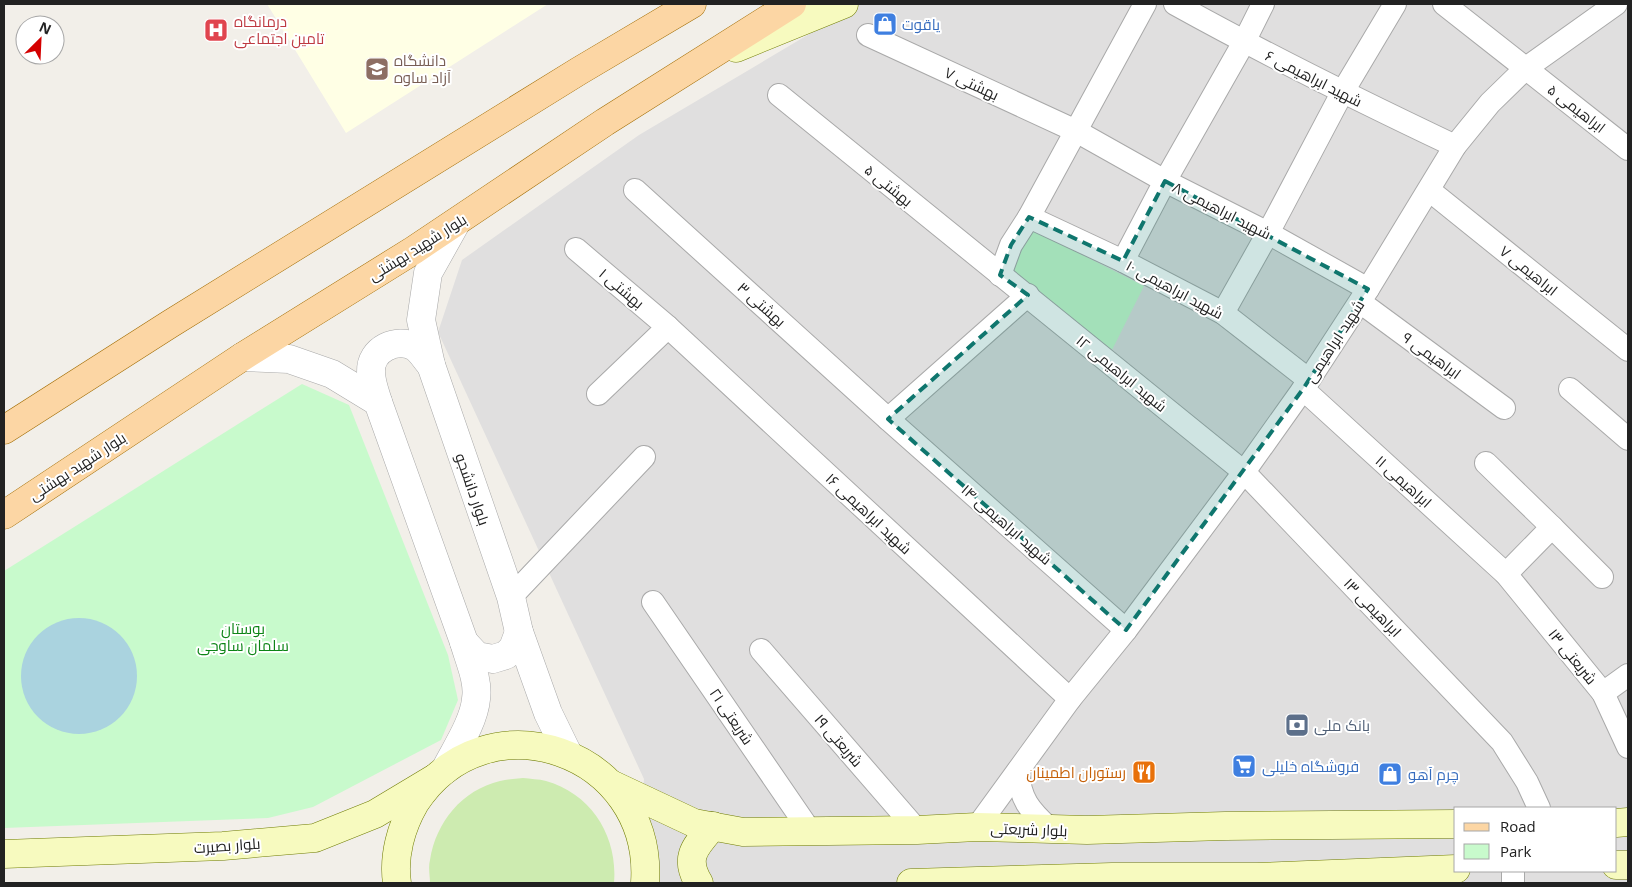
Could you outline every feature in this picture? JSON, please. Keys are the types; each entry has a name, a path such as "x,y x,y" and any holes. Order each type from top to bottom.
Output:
{"main road":[{"path":"700,63 792,4"},
{"name":"بلوار شهید بهشتی","path":"4,515 242,357 456,223 605,122 700,63 844,4"},
{"path":"4,430 170,324 687,6"},
{"name":"بلوار بصیرت","path":"4,854 223,846 316,838 375,814 468,757 492,748 517,745 543,747 568,754 591,767 611,784"},
{"path":"397,883 397,855 401,833 409,813 421,795 440,774"},
{"path":"611,784 622,798 639,830 645,864 645,883"},
{"name":"بلوار شریعتی","path":"611,784 694,823 743,832 917,830 977,827 1088,830 1225,826 1454,824"},
{"path":"699,883 692,867 692,853 713,826"},
{"path":"911,883 1112,877 1258,880 1382,877 1454,869"}],"street":[{"path":"1000,275 1011,245 1029,217 1146,4"},
{"name":"شهید ابراهیمی ۶","path":"1175,4 1342,93 1456,146"},
{"path":"1123,261 1263,4"},
{"path":"1223,313 1268,233 1342,93 1395,4"},
{"name":"ابراهیمی ۵","path":"1444,4 1628,149"},
{"name":"شهید ابراهیمی","path":"977,827 1070,699 1126,630 1244,472 1306,385 1364,296 1456,146 1490,103 1526,68 1602,7"},
{"name":"بهشتی ۷","path":"868,35 1076,131"},
{"name":"بهشتی ۵","path":"779,95 1000,275"},
{"name":"شهید ابراهیمی ۸","path":"1076,131 1165,181 1268,233 1364,296"},
{"name":"بهشتی ۳","path":"635,190 888,419"},
{"name":"ابراهیمی ۷","path":"1429,190 1628,350"},
{"name":"شهید ابراهیمی ۱۰","path":"1029,217 1123,261 1223,313 1306,385"},
{"name":"بلوار دانشجو","path":"456,223 428,273 421,320 431,365 511,597 519,632 548,713 568,754"},
{"name":"بهشتی ۱","path":"576,249 668,327"},
{"name":"شهید ابراهیمی ۱۲","path":"1000,275 1028,295 1244,472"},
{"path":"888,419 1028,295"},
{"name":"ابراهیمی ۹","path":"1364,296 1504,408"},
{"path":"598,394 668,327"},
{"name":"شهید ابراهیمی ۱۶","path":"668,327 1070,699"},
{"path":"431,365 416,348 399,342 385,347 373,358 370,370 373,388 464,642 474,676 476,699 470,720 440,774"},
{"path":"242,357 289,360 332,374 378,402"},
{"name":"ابراهیمی ۱۱","path":"1306,385 1506,574"},
{"path":"1570,389 1628,439"},
{"name":"شهید ابراهیمی ۱۴","path":"888,419 1126,630"},
{"path":"511,597 644,457"},
{"path":"1486,463 1602,577"},
{"name":"ابراهیمی ۱۳","path":"1244,472 1502,742 1527,782 1539,807"},
{"path":"1506,574 1552,527"},
{"name":"شریعتی ۱۳","path":"1506,574 1603,693 1628,744"},
{"name":"شریعتی ۲۱","path":"653,602 810,831"},
{"path":"464,642 477,656 493,659 506,654 513,648 519,632"},
{"name":"شریعتی ۱۹","path":"761,650 917,830"},
{"path":"1603,693 1628,675"},
{"path":"1018,771 1020,789 1026,803 1036,817 1050,829"}],"highlighted area":[{"path":"1165,181 1368,289 1303,389 1126,630 888,419 1028,295 1000,275 1011,245 1029,217 1123,261"}],"shaded area":[{"name":"دانشگاه آزاد ساوه","path":"267,4 548,4 346,133"},
{"path":"860,4 1628,4 1628,883 637,883 644,779 438,332 462,260 639,135"}],"green space":[{"path":"1033,230 1144,286 1112,350 1011,270"},
{"name":"بوستان سلمان ساوجی","path":"302,384 349,405 448,655 458,700 441,740 313,807 268,818 4,828 4,571"},
{"path":"523,778 543,780 562,787 577,796 589,807 599,820 612,849 614,883 430,883 429,866 433,846 438,833 453,810 463,800 486,785 503,780"}],"water":[{"path":"79,618 101,622 120,635 133,654 137,676 133,698 120,717 101,730 79,734 57,730 38,717 25,698 21,676 25,654 38,635 57,622"}],"place":[{"name":"یاقوت","path":"885,24"},
{"name":"درمانگاه تامین اجتماعی","path":"216,30"},
{"name":"دانشگاه آزاد ساوه","path":"377,69"},
{"name":"بانک ملی","path":"1297,725"},
{"name":"فروشگاه خلیلی","path":"1244,766"},
{"name":"رستوران اطمینان","path":"1144,772"},
{"name":"چرم آهو","path":"1390,774"}]}
